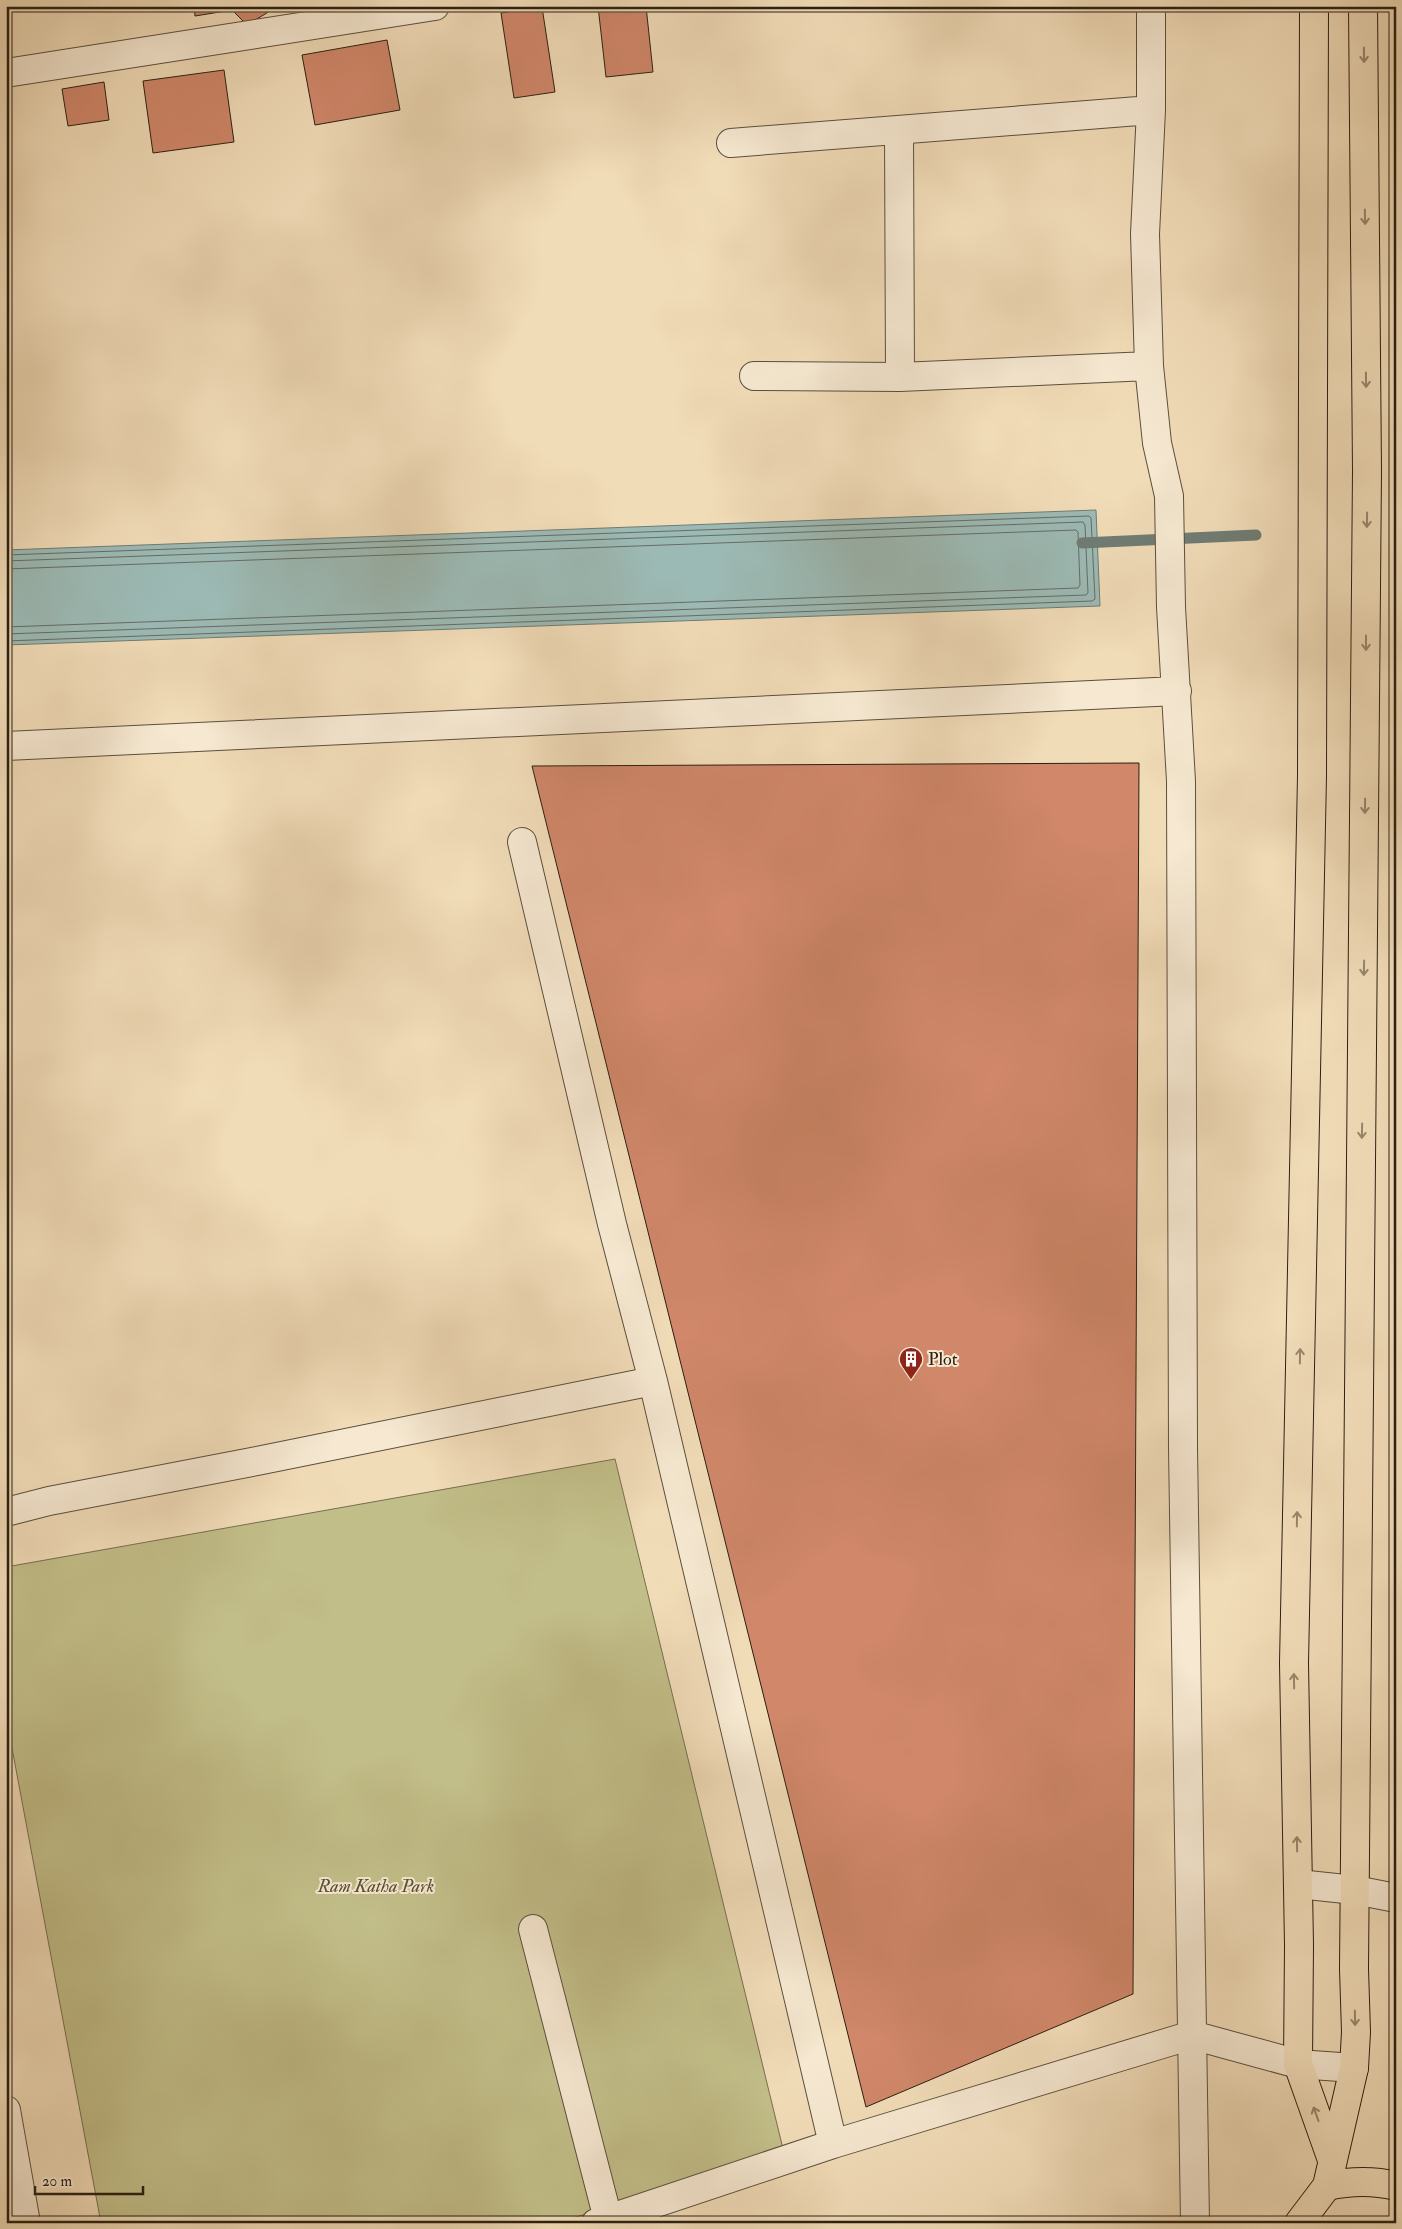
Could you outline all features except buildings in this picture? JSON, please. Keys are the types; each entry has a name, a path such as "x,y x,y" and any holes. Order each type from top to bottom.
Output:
{"main road":[{"path":"1314,6 1312,776 1294,1663 1300,1945 1298,2064 1332,2160"},
{"path":"1299,2223 1327,2186 1354,2068 1356,2032 1355,1890 1367,471 1363,6"},
{"path":"1327,2186 1348,2182 1379,2182 1396,2186"}],"street":[{"path":"6,73 435,6"},
{"path":"1151,6 1151,110 1145,234 1149,366 1157,443 1169,496 1171,607 1181,780 1183,1438 1195,2223"},
{"path":"731,143 1151,110"},
{"path":"899,130 900,377"},
{"path":"754,376 900,377 1149,366"},
{"path":"6,746 1177,691"},
{"path":"522,842 833,2144"},
{"path":"6,1512 49,1501 257,1462 652,1381"},
{"path":"1298,1884 1355,1890 1396,1898"},
{"path":"533,1929 602,2221 833,2144 1192,2035 1298,2064 1354,2068"},
{"path":"6,2110 26,2223"}],"green space":[{"name":"Ram Katha Park","path":"615,1459 785,2157 555,2223 101,2223 6,1716 6,1567"}],"water":[{"path":"1096,510 1100,606 6,645 6,550"}],"waterway":[{"path":"1082,543 1256,535"}],"place":[{"name":"Plot","path":"911,1380"}]}
